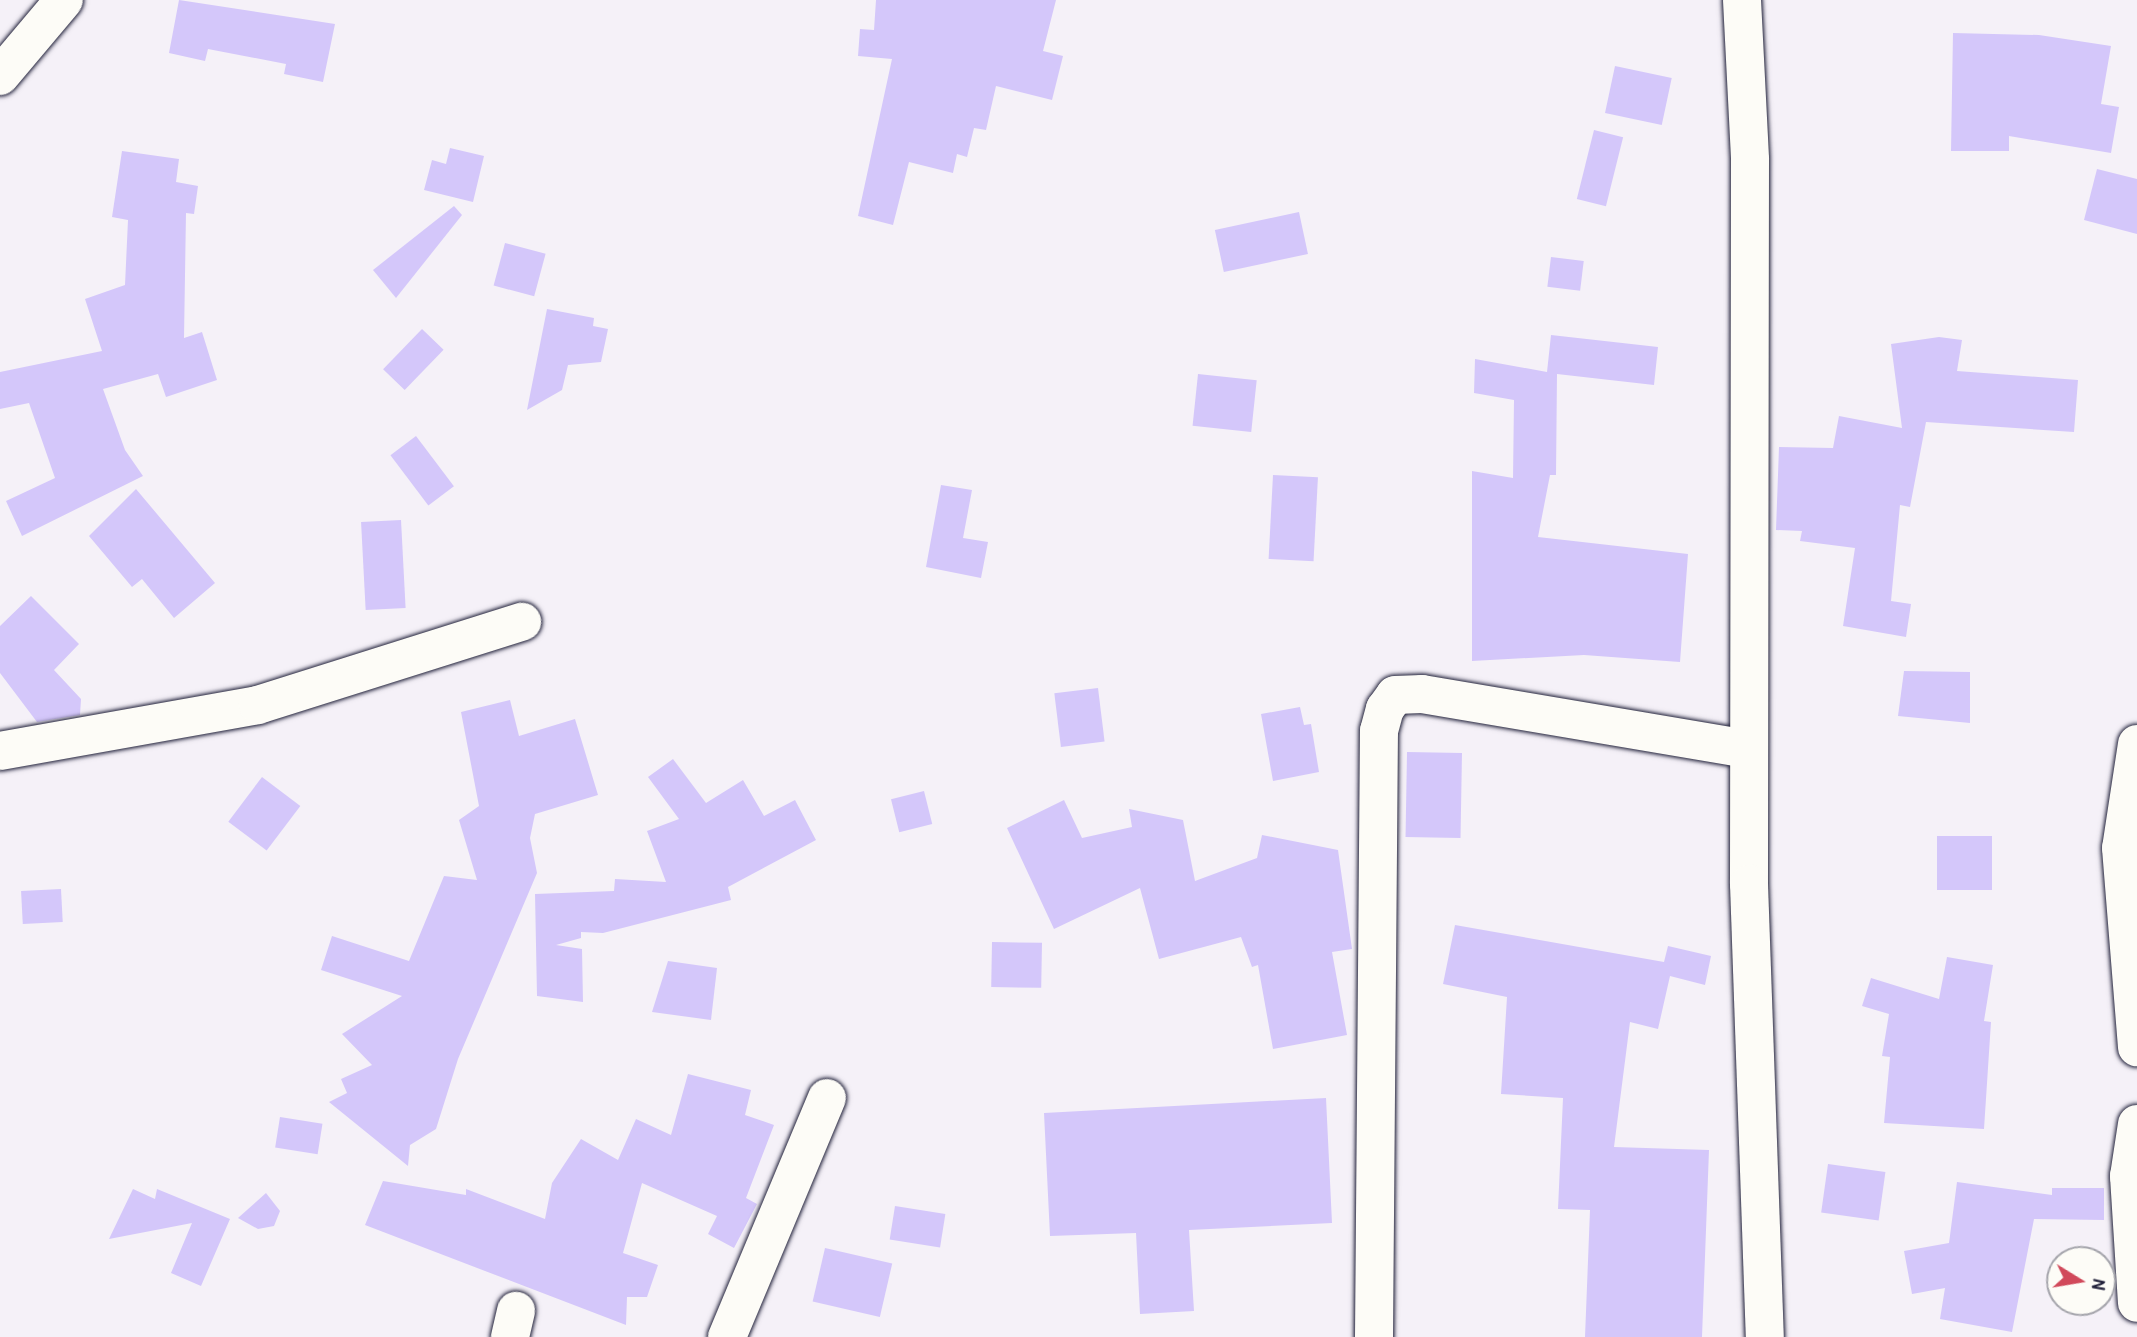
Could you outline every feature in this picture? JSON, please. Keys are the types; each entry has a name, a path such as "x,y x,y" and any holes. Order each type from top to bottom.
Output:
{"street":[{"path":"0,76 64,0"},
{"path":"1742,0 1750,160 1747,749 1765,1337"},
{"path":"0,751 258,705 522,622"},
{"path":"1374,1337 1379,732 1385,709 1395,695 1422,694 1747,749"},
{"path":"2137,744 2121,848 2137,1047"},
{"path":"727,1337 827,1098"},
{"path":"2137,1124 2130,1176 2137,1303"}],"building":[{"path":"179,0 335,24 323,82 284,74 286,64 208,49 205,61 169,53"},
{"path":"876,0 1056,0 1043,51 1063,56 1052,100 996,86 986,130 974,128 967,157 957,154 953,173 909,162 893,225 858,216 892,59 858,56 860,29 874,30"},
{"path":"1953,33 2039,35 2111,46 2101,104 2119,107 2111,153 2009,136 2009,151 1951,151"},
{"path":"1615,66 1672,78 1662,125 1605,113"},
{"path":"1594,130 1623,137 1606,206 1577,199"},
{"path":"450,148 484,156 473,202 424,190 432,160 446,164"},
{"path":"122,151 179,159 176,182 198,186 194,214 186,213 184,338 202,332 217,380 166,397 158,374 103,389 125,450 143,476 22,536 6,501 55,478 29,403 0,409 0,372 102,351 85,299 125,285 128,220 112,217"},
{"path":"2097,169 2137,179 2137,234 2084,220"},
{"path":"454,206 462,215 396,298 373,270"},
{"path":"1299,212 1308,254 1224,272 1215,230"},
{"path":"505,243 546,254 534,296 494,286"},
{"path":"1551,257 1584,261 1580,291 1547,287"},
{"path":"547,309 594,318 593,326 608,329 601,362 568,365 562,390 527,410"},
{"path":"422,329 444,350 405,390 383,369"},
{"path":"1551,335 1658,347 1654,385 1557,374 1556,475 1550,475 1538,537 1688,554 1680,662 1584,655 1472,661 1472,471 1513,478 1514,400 1474,393 1475,359 1547,372"},
{"path":"1939,337 1962,340 1957,371 2078,380 2074,432 1926,422 1910,507 1900,505 1891,601 1911,604 1906,637 1843,626 1855,548 1800,541 1802,531 1776,530 1779,447 1833,448 1839,416 1902,428 1891,344"},
{"path":"1198,374 1257,380 1251,432 1193,426"},
{"path":"416,436 454,486 428,506 390,455"},
{"path":"1273,475 1318,477 1314,561 1269,559"},
{"path":"941,485 972,490 963,538 988,542 981,578 926,567"},
{"path":"136,489 215,583 174,618 142,579 132,587 89,536"},
{"path":"401,520 406,608 366,610 361,522"},
{"path":"31,596 79,644 54,670 81,699 80,715 37,722 0,673 0,626"},
{"path":"1904,671 1970,672 1970,723 1898,716"},
{"path":"1098,688 1105,742 1061,747 1054,693"},
{"path":"510,700 519,736 575,719 598,795 535,814 530,838 537,873 458,1059 436,1129 410,1145 408,1166 329,1102 347,1093 341,1079 372,1065 342,1034 402,996 321,970 332,936 409,961 444,876 477,880 459,820 479,806 461,712"},
{"path":"1300,707 1304,725 1311,724 1319,772 1273,781 1261,714"},
{"path":"1407,752 1462,753 1461,838 1406,837"},
{"path":"673,759 706,803 743,780 764,816 795,800 816,840 728,887 731,900 603,933 581,932 581,938 556,945 582,949 583,1002 537,996 535,894 614,891 615,879 666,882 647,831 679,819 648,777"},
{"path":"262,777 300,806 267,851 228,822"},
{"path":"924,791 932,824 899,832 891,799"},
{"path":"1064,800 1082,838 1132,827 1129,809 1183,820 1195,881 1257,858 1262,835 1338,850 1352,949 1332,952 1347,1035 1273,1049 1258,965 1252,967 1241,937 1159,959 1140,888 1054,929 1007,828"},
{"path":"1937,836 1992,836 1992,890 1937,890"},
{"path":"61,889 63,922 23,924 21,891"},
{"path":"1455,925 1664,962 1668,946 1711,956 1705,985 1670,976 1658,1029 1630,1022 1614,1147 1709,1150 1702,1337 1585,1337 1590,1210 1558,1209 1563,1098 1501,1094 1507,997 1443,984"},
{"path":"992,942 1042,943 1041,988 991,987"},
{"path":"1947,957 1993,965 1984,1021 1991,1022 1984,1129 1884,1123 1890,1057 1882,1056 1889,1014 1862,1006 1871,978 1939,999"},
{"path":"668,961 717,968 711,1020 652,1012"},
{"path":"688,1074 751,1090 745,1115 774,1125 746,1198 757,1204 734,1248 708,1234 717,1216 642,1183 623,1253 658,1265 647,1297 627,1297 626,1325 365,1225 383,1181 466,1195 466,1189 545,1219 552,1183 581,1139 618,1160 636,1119 671,1135"},
{"path":"1326,1098 1332,1223 1189,1230 1194,1311 1140,1314 1136,1233 1050,1236 1044,1113"},
{"path":"280,1117 322,1124 318,1154 275,1148"},
{"path":"1828,1164 1885,1172 1879,1221 1821,1213"},
{"path":"1957,1182 2052,1195 2052,1188 2104,1188 2104,1220 2034,1219 2012,1332 1940,1319 1945,1288 1912,1294 1904,1251 1949,1243"},
{"path":"133,1189 155,1199 157,1189 230,1219 201,1286 171,1273 192,1223 109,1239"},
{"path":"266,1193 280,1211 274,1226 258,1229 238,1218"},
{"path":"895,1206 945,1214 940,1248 890,1240"},
{"path":"825,1248 892,1264 880,1317 813,1302"}]}
